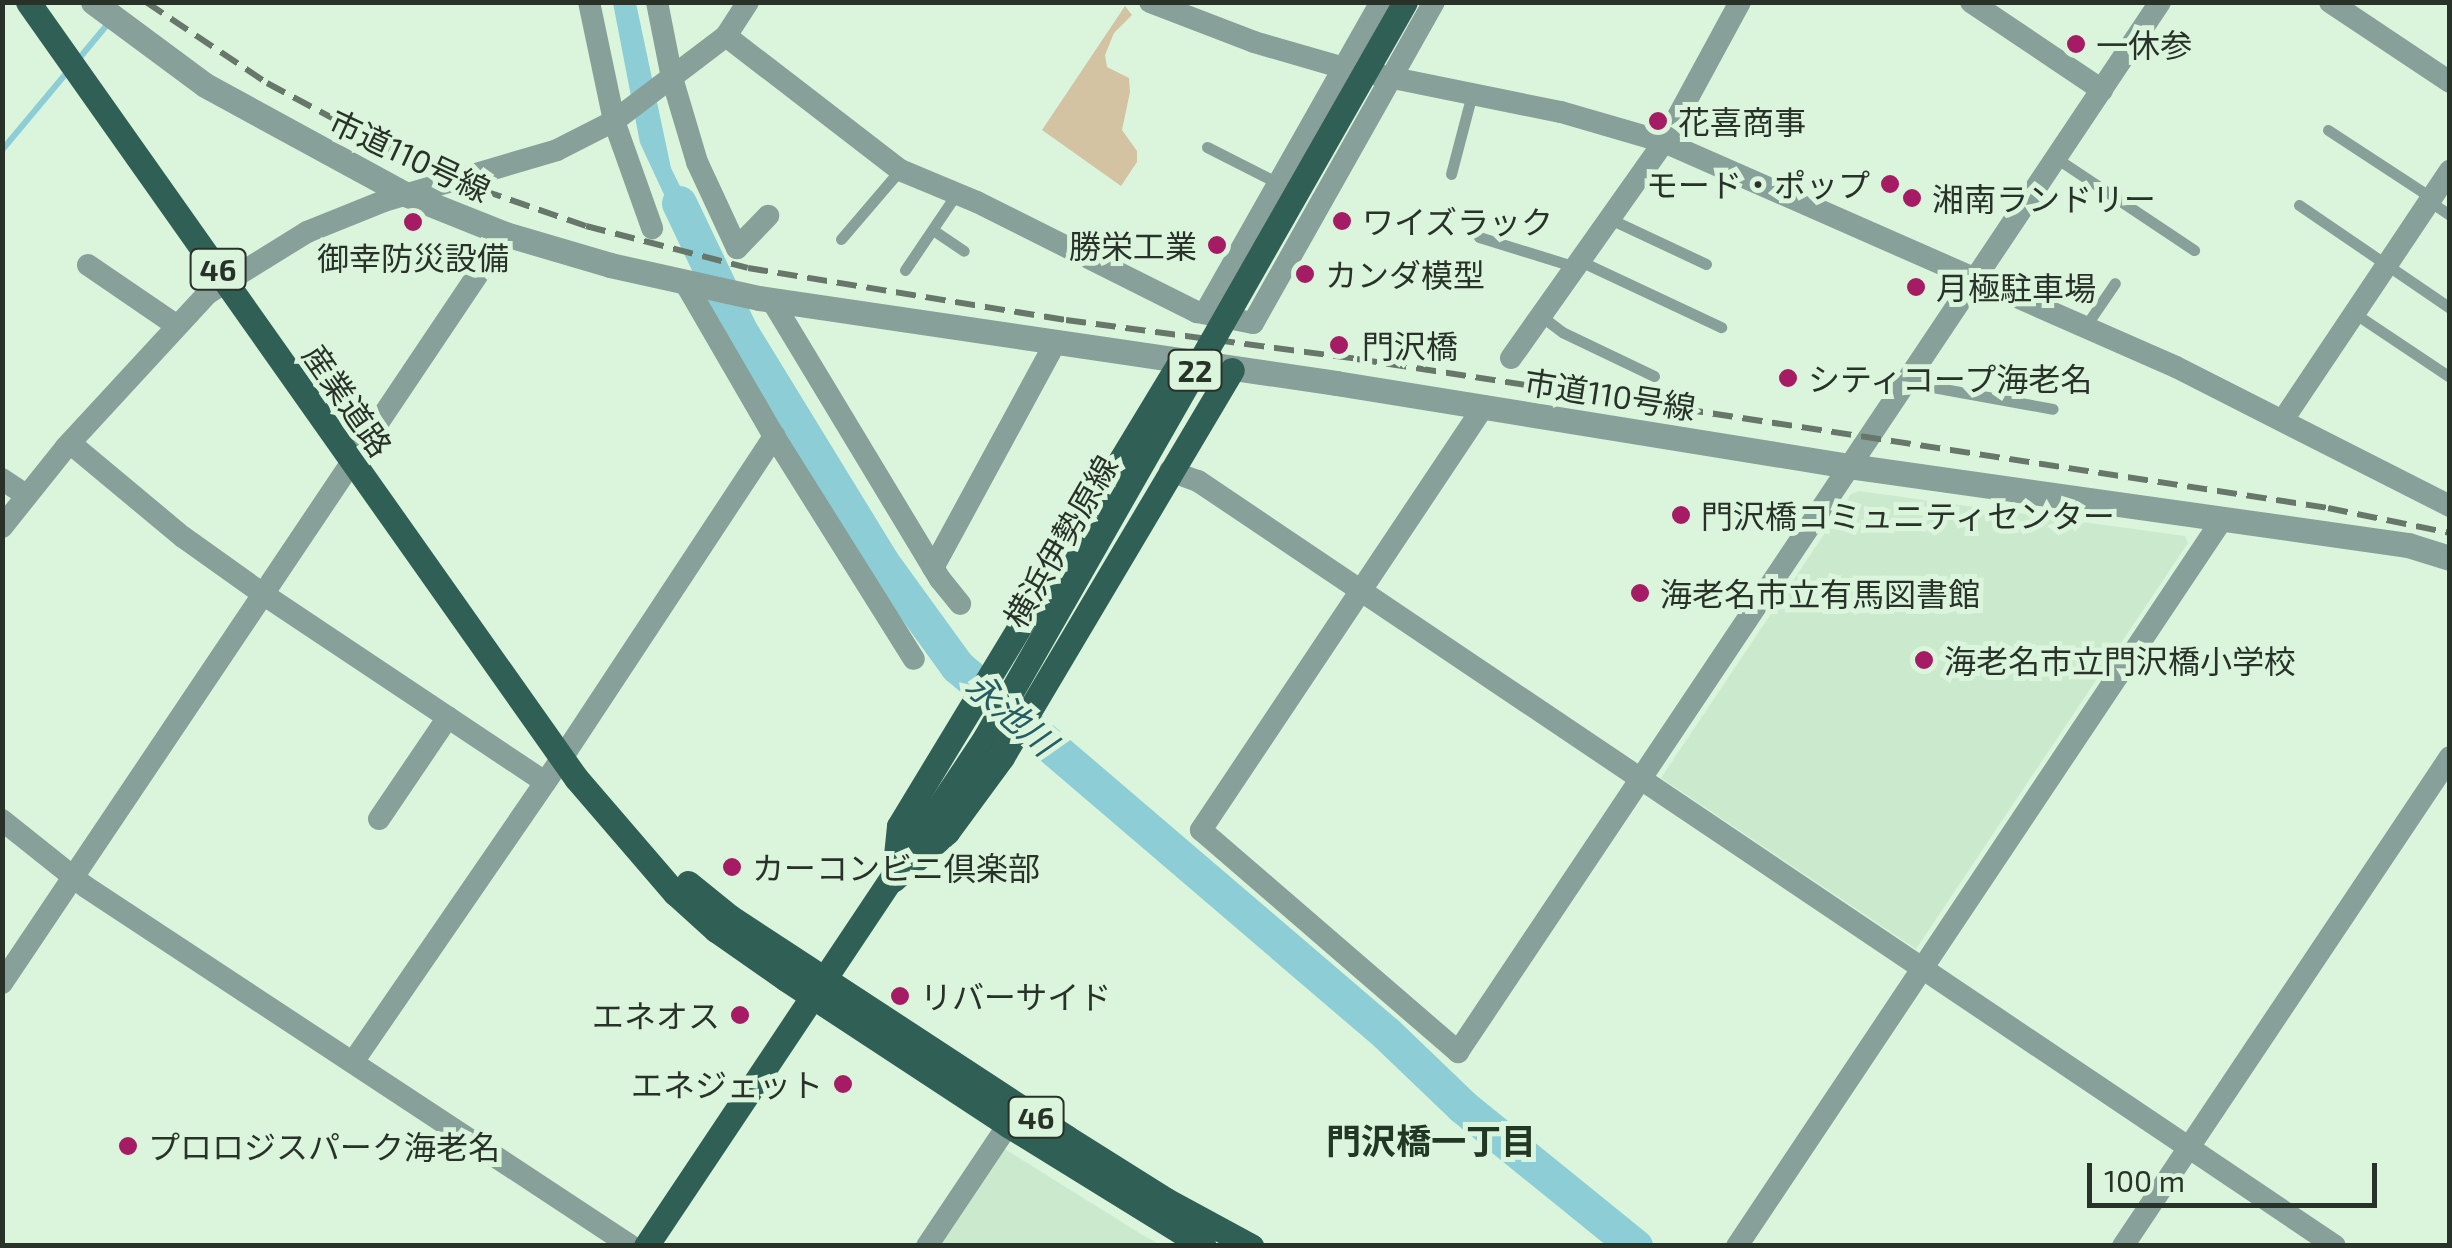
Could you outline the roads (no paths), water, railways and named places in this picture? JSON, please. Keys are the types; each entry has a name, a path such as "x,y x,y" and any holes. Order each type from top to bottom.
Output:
{"main road":[{"name":"産業道路","path":"28,2 562,758 621,830 821,988"},
{"name":"横浜伊勢原線","path":"646,1246 893,880 993,748 1405,2"},
{"path":"893,880 899,826 1180,362"},
{"path":"993,748 1042,688 1232,370"},
{"name":"46","path":"821,988 1008,1126 1204,1246"},
{"name":"46","path":"821,988 1251,1246"}],"street":[{"path":"589,2 618,118 652,228"},
{"path":"657,2 669,80 697,162 737,248 768,216"},
{"path":"2,527 70,443 176,324 226,281 288,242 406,194 557,150 618,118 726,36 748,2"},
{"path":"1150,2 1254,42 1344,68 1561,112 1664,142 2085,327 2283,420 2450,506"},
{"path":"1204,313 1380,2"},
{"path":"726,36 900,170 1204,313 1253,323 1434,2"},
{"path":"1511,358 1664,142 1740,2"},
{"path":"1971,2 2102,90"},
{"path":"1484,406 1200,830 1458,1052 2160,2"},
{"path":"2330,2 2450,82"},
{"name":"市道110号線","path":"98,6 205,86 406,194 505,234 688,282"},
{"path":"2283,420 2450,171"},
{"path":"1275,189 1311,215"},
{"path":"2,984 505,234"},
{"path":"88,265 176,324"},
{"path":"688,282 765,298 933,568 960,604"},
{"path":"688,282 774,436 914,660"},
{"name":"市道110号線","path":"765,298 1484,406 1850,466 2408,546 2450,558"},
{"path":"933,568 1056,342"},
{"path":"353,1062 562,758 774,436"},
{"path":"70,443 263,594 545,782"},
{"path":"1170,471 1198,480 2189,1144 2335,1246"},
{"path":"2,479 26,495"},
{"path":"1738,1246 2221,521"},
{"path":"379,819 448,717"},
{"path":"2123,1246 2450,757"},
{"path":"2,820 73,878 631,1246"},
{"path":"928,1246 1008,1126"}],"lane":[{"path":"1450,174 1472,94"},
{"path":"2328,130 2450,215"},
{"path":"1207,146 1275,189"},
{"path":"2056,158 2194,250"},
{"path":"841,239 900,170"},
{"path":"904,270 956,196"},
{"path":"2299,205 2450,308"},
{"path":"1610,220 1706,264"},
{"path":"932,230 964,251"},
{"path":"1478,238 1578,264 1721,327"},
{"path":"2085,327 2115,283"},
{"path":"2354,313 2450,377"},
{"path":"1541,316 1562,332 1654,376"},
{"path":"1906,382 2053,409"}],"water":[{"path":"613,3 636,3 671,168 711,249 687,244 640,143"}],"waterway":[{"path":"77,61 111,20"},
{"path":"2,150 69,70"},
{"name":"永池川","path":"679,203 739,329 881,561 957,666 1386,1033 1462,1106 1635,1246"}],"railway":[{"path":"146,2 267,83 401,155 482,190 586,226 748,268 1066,320 1357,359 2328,508 2450,533"}],"place":[{"name":"一休参","path":"2076,44"},
{"name":"花喜商事","path":"1658,121"},
{"name":"モード・ポップ","path":"1890,184"},
{"name":"湘南ランドリー","path":"1912,198"},
{"name":"ワイズラック","path":"1342,221"},
{"name":"御幸防災設備","path":"413,222"},
{"name":"勝栄工業","path":"1217,245"},
{"name":"カンダ模型","path":"1305,274"},
{"name":"月極駐車場","path":"1916,287"},
{"name":"門沢橋","path":"1339,345"},
{"name":"シティコープ海老名","path":"1788,378"},
{"name":"門沢橋コミュニティセンター","path":"1681,515"},
{"name":"海老名市立有馬図書館","path":"1640,593"},
{"name":"海老名市立門沢橋小学校","path":"1924,660"},
{"name":"カーコンビニ倶楽部","path":"732,867"},
{"name":"リバーサイド","path":"900,996"},
{"name":"エネオス","path":"740,1015"},
{"name":"エネジェット","path":"843,1084"},
{"name":"プロロジスパーク海老名","path":"128,1146"}],"district":[{"name":"門沢橋一丁目","path":"1431,1140"}]}
